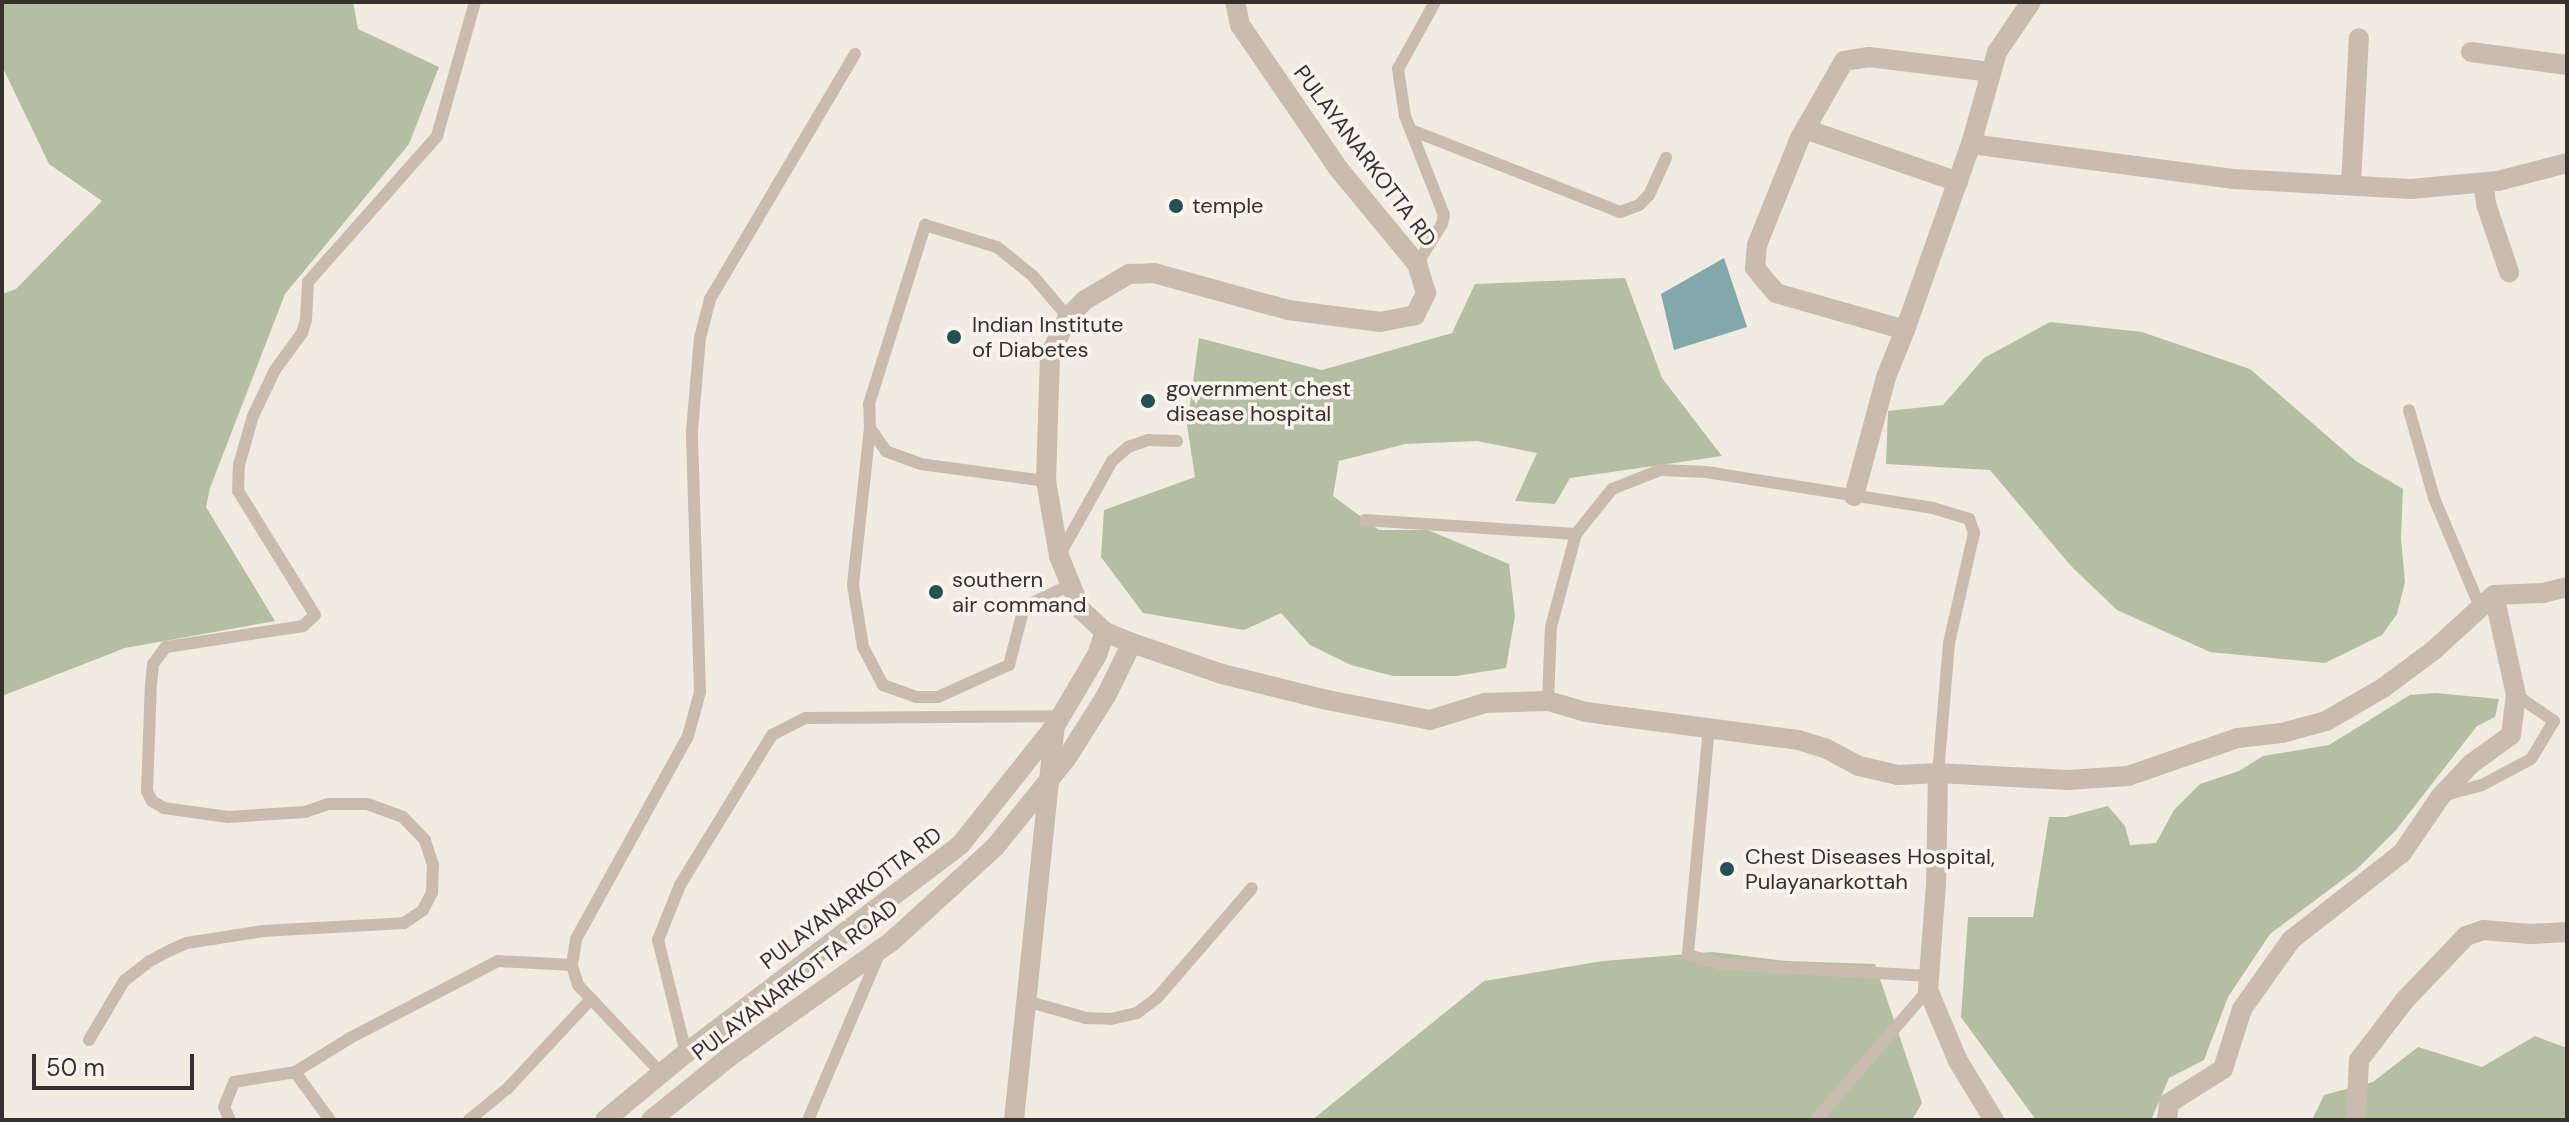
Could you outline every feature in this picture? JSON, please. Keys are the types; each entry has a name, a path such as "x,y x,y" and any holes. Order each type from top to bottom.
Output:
{"street":[{"name":"PULAYANARKOTTA RD","path":"1235,2 1240,25 1338,168 1417,264 1426,293 1415,315 1380,322 1288,310 1154,273 1129,274 1085,300 1068,317 1050,355 1046,481 1059,556 1070,585 1081,610 1105,632 1222,674 1327,700 1430,720 1485,703 1548,701 1586,712 1798,740 1825,748 1859,766 1898,775 1938,773 2068,780 2128,776 2238,738 2282,733 2326,721 2383,688 2434,650 2487,601"},
{"path":"1854,496 1886,377 1971,144 1997,52 2031,2"},
{"path":"2351,184 2359,38"},
{"path":"2471,52 2567,65"},
{"path":"1905,330 1776,293 1755,268 1757,245 1805,129 1844,61 1869,57 1991,72"},
{"path":"1805,129 1958,182"},
{"path":"1971,144 2233,179 2411,189 2483,183 2567,163"},
{"path":"2483,183 2487,207 2509,272"},
{"path":"2167,1120 2169,1103 2223,1069 2242,1009 2291,940 2402,853 2440,797 2471,764 2511,735 2516,695 2487,601 2567,587"},
{"name":"PULAYANARKOTTA RD","path":"605,1120 686,1053 961,844 1058,721 1097,655 1105,632"},
{"name":"PULAYANARKOTTA ROAD","path":"651,1120 729,1057 881,949 995,847 1050,779 1106,696 1132,643"},
{"path":"1014,1120 1058,721"},
{"path":"1938,773 1936,884 1928,983 1958,1061 1994,1120"},
{"path":"2356,1120 2359,1060 2413,990 2466,936 2483,930 2530,934 2567,932"}],"lane":[{"path":"89,1040 124,981 148,962 187,943 263,931 404,923 423,910 432,892 433,865 425,840 403,817 367,804 328,804 305,812 228,817 164,808 152,801 147,791 151,684 153,664 166,647 303,626 315,615 238,491 239,465 253,416 275,370 302,333 306,320 308,282 437,136 475,2"},
{"path":"1417,264 1442,224 1444,215 1400,97 1398,69 1435,2"},
{"path":"663,1075 578,985 572,965 576,939 688,736 700,692 692,431 700,338 710,299 855,54"},
{"path":"1411,130 1620,212 1639,205 1649,195 1666,158"},
{"path":"1068,317 1033,276 997,247 925,225 869,404 870,428 853,585 869,665 883,685 916,697 938,697 1009,665 1024,607 1070,585"},
{"path":"2409,410 2434,498 2487,601"},
{"path":"870,428 886,451 921,464 1046,481"},
{"path":"1059,556 1112,461 1128,447 1148,440 1177,441"},
{"path":"1548,701 1551,627 1576,534 1612,489 1660,470 1706,472 1958,514 1969,519 1974,533 1949,643 1938,773"},
{"path":"1365,520 1576,534"},
{"path":"2440,797 2482,785 2531,759 2554,721 2516,695"},
{"path":"686,1053 658,940 680,885 772,735 806,718 1058,721"},
{"path":"1709,727 1688,955 1721,964 1928,983"},
{"path":"1026,1001 1086,1018 1111,1019 1137,1013 1157,998 1252,888"},
{"path":"808,1120 881,949"},
{"path":"230,1120 224,1107 234,1082 295,1072 350,1038 498,961 572,965"},
{"path":"1816,1120 1928,983"},
{"path":"469,1120 508,1088 591,999"},
{"path":"295,1072 330,1120"}],"green space":[{"path":"2,2 353,2 358,29 439,67 409,144 285,294 210,488 206,507 275,621 125,648 2,696 2,294 16,289 102,201 49,164 2,66"},
{"path":"1625,278 1662,378 1722,456 1570,478 1555,504 1515,501 1537,453 1477,441 1405,444 1339,461 1333,496 1379,530 1428,530 1509,564 1515,616 1506,668 1457,676 1393,676 1351,665 1310,645 1281,613 1244,630 1143,613 1101,557 1104,510 1195,477 1187,425 1199,338 1322,370 1452,333 1475,284"},
{"path":"2050,322 2142,332 2250,369 2356,461 2403,489 2401,539 2405,582 2397,614 2382,635 2325,663 2210,652 2117,610 2071,566 1990,470 1886,464 1888,411 1943,405 1984,358"},
{"path":"2436,693 2499,699 2495,717 2477,726 2396,830 2357,869 2270,934 2228,997 2204,1060 2169,1078 2151,1120 2036,1120 1961,1017 1968,917 2033,917 2049,817 2066,817 2108,806 2125,826 2130,845 2156,843 2174,810 2200,784 2239,771 2263,756 2329,745 2410,695"},
{"path":"1713,952 1786,961 1875,964 1922,1103 1912,1120 1312,1120 1484,981 1603,961"},
{"path":"2535,1036 2567,1048 2567,1120 2312,1120 2324,1095 2373,1082 2418,1047 2482,1067"}],"water":[{"path":"1724,258 1747,327 1674,350 1661,294"}],"place":[{"name":"temple","path":"1176,206"},
{"name":"Indian Institute of Diabetes","path":"954,337"},
{"name":"government chest disease hospital","path":"1148,401"},
{"name":"southern air command","path":"936,592"},
{"name":"Chest Diseases Hospital, Pulayanarkottah","path":"1727,869"}]}
